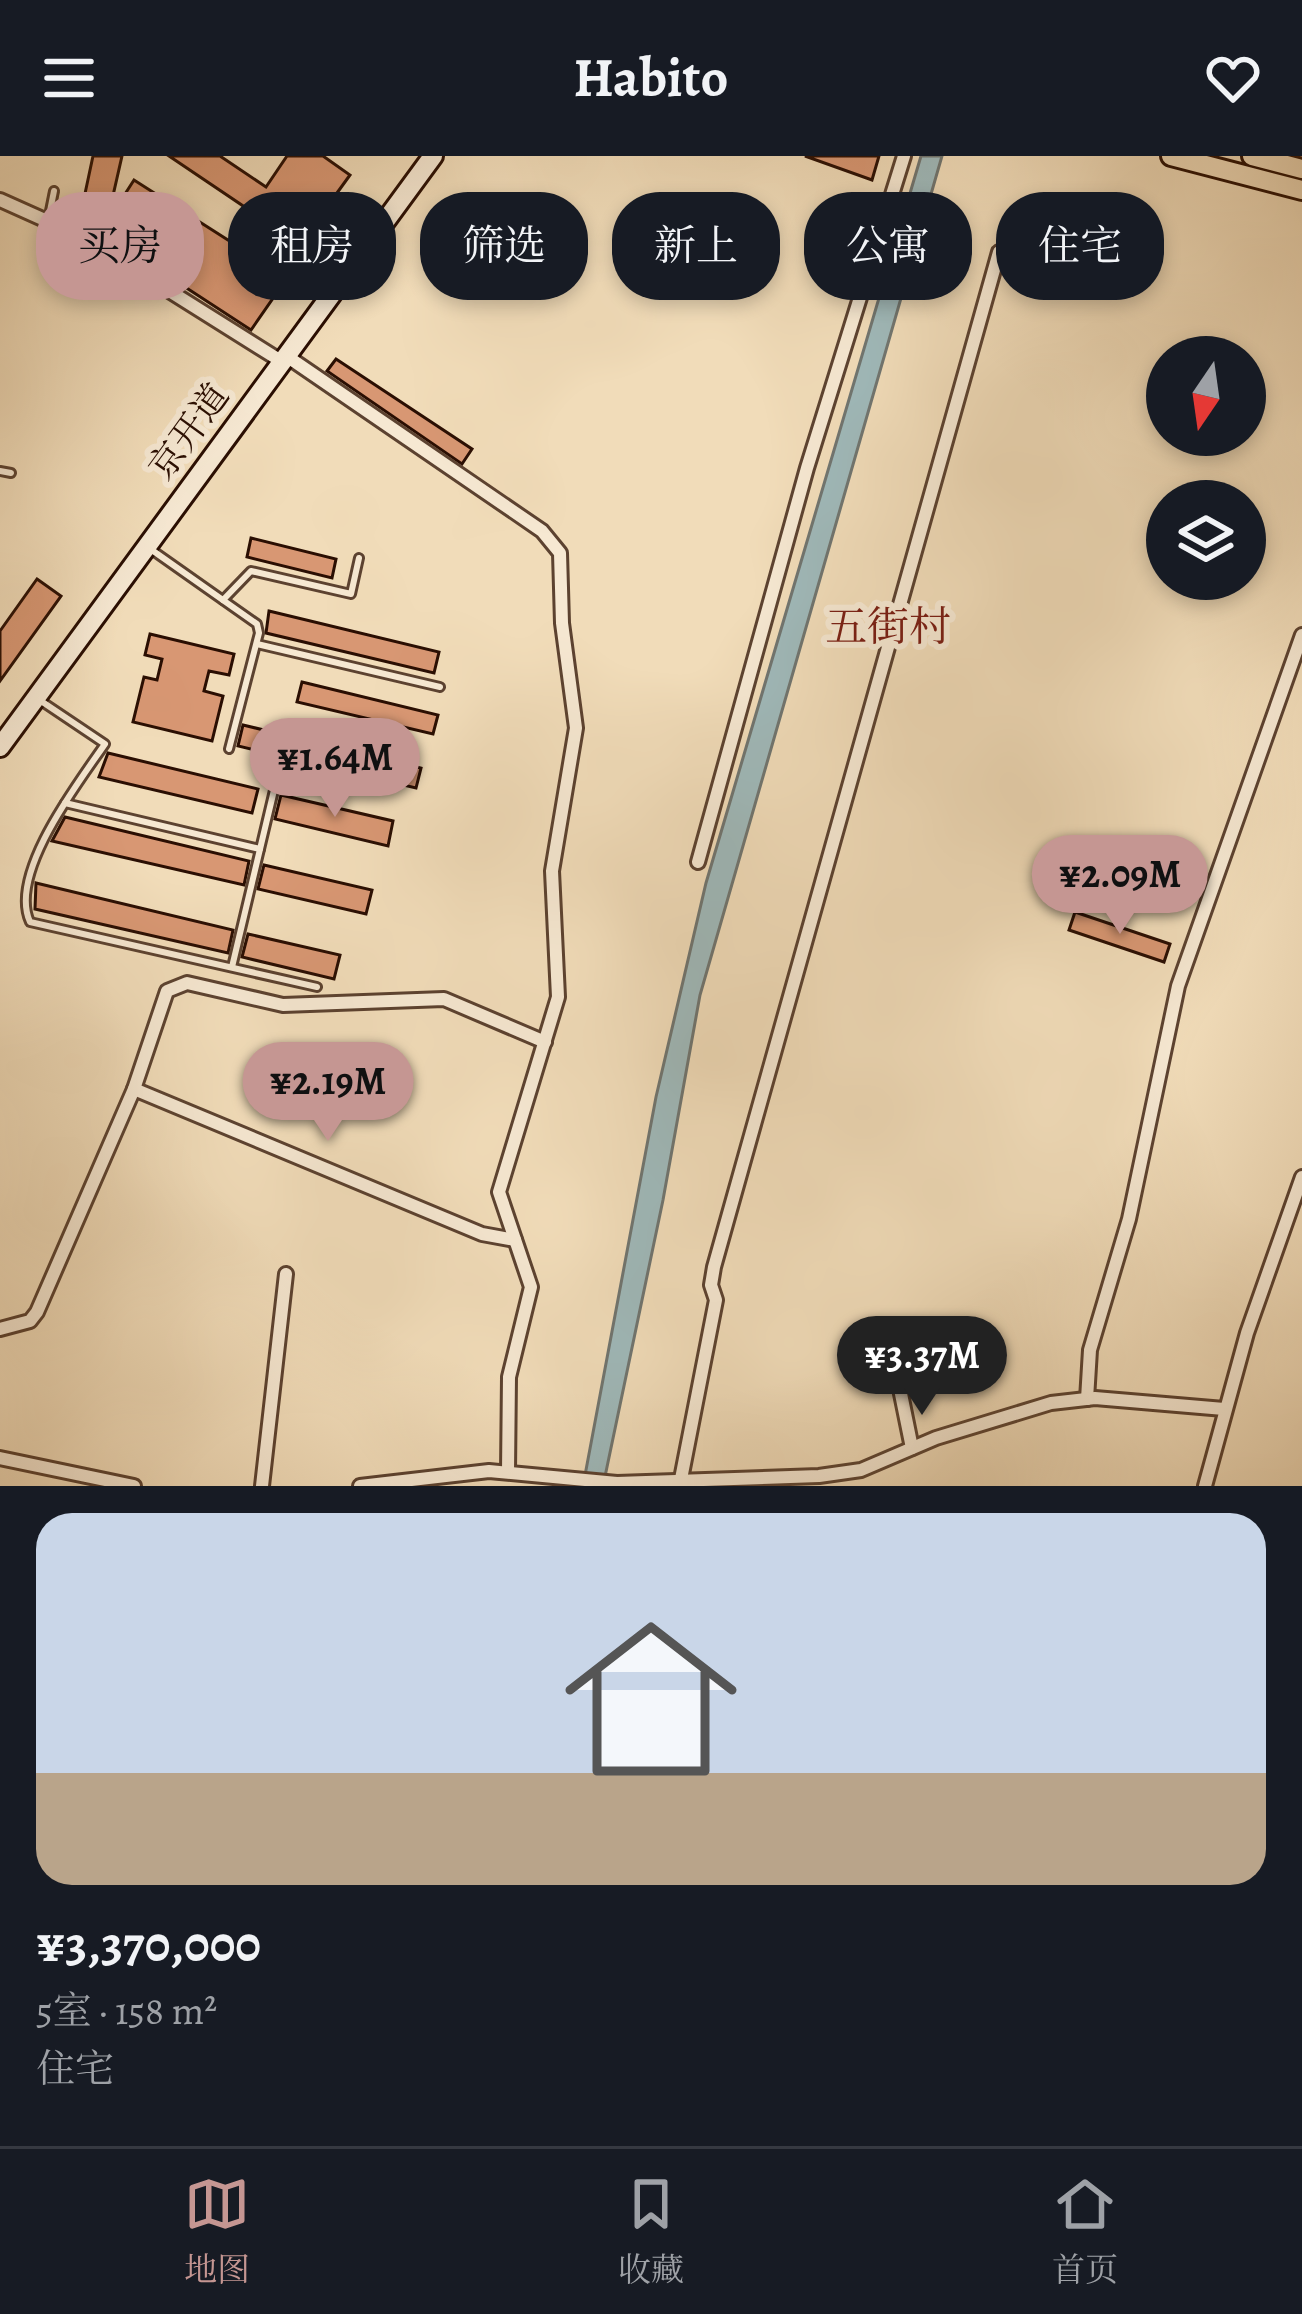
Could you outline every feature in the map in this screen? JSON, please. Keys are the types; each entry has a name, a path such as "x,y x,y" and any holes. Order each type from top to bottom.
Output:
{"main road":[{"name":"京开道","path":"1,743 433,156"},
{"path":"1171,156 1302,190"},
{"path":"1252,156 1302,169"}],"street":[{"path":"698,862 807,468 904,156"},
{"path":"0,200 36,216"},
{"path":"681,1479 716,1300 711,1285 714,1267 996,263"},
{"path":"190,300 557,545 576,728 552,871 559,975 545,1042 499,1192 531,1287 509,1377 508,1471"},
{"path":"1087,1399 1090,1350 1129,1219 1178,986 1302,635"},
{"path":"0,1329 30,1321 37,1312 134,1089 167,991 187,983 283,1005 388,1004 420,996 444,999 545,1042"},
{"path":"134,1089 482,1234 514,1240"},
{"path":"1205,1486 1224,1409 1302,1177"},
{"path":"262,1486 286,1274"},
{"path":"899,1384 912,1448"},
{"path":"360,1486 508,1471 616,1484 819,1476 861,1470 912,1448 1051,1403 1154,1400 1224,1409"},
{"path":"0,1458 134,1486"}],"lane":[{"path":"0,471 11,473"},
{"path":"145,546 256,624 256,644 229,749"},
{"path":"223,600 251,571 351,594 359,558"},
{"path":"256,644 440,687"},
{"path":"36,698 105,744 42,842 26,908 30,922 317,986"},
{"path":"232,968 275,786"},
{"path":"64,802 260,849"}],"water":[{"path":"921,156 942,156 932,192 910,192"},
{"path":"878,300 900,300 700,995 603,1486 583,1486 656,1097 706,883"}],"building":[{"path":"93,156 122,156 114,192 85,192"},
{"path":"169,156 220,156 266,187 287,156 323,156 350,175 338,192 228,192 228,196"},
{"path":"805,156 879,156 872,180"},
{"path":"134,180 153,192 126,192"},
{"path":"204,225 228,240 228,300 272,300 251,330 204,299"},
{"path":"336,359 472,449 462,464 327,371"},
{"path":"251,538 336,559 332,578 247,557"},
{"path":"37,579 61,596 0,681 0,631"},
{"path":"269,611 439,652 434,673 266,633"},
{"path":"150,634 234,654 229,675 209,671 204,691 223,696 212,741 133,722 144,677 157,680 162,659 145,655"},
{"path":"302,682 438,715 433,734 297,702"},
{"path":"243,725 421,768 416,788 238,746"},
{"path":"108,753 258,789 252,813 99,777"},
{"path":"281,795 393,821 388,846 275,819"},
{"path":"65,817 249,861 244,885 52,841"},
{"path":"264,865 372,890 366,914 258,889"},
{"path":"36,883 233,930 228,953 35,909"},
{"path":"1075,912 1170,944 1164,962 1069,930"},
{"path":"248,934 340,955 334,979 242,957"}],"district":[{"name":"五街村","path":"888,626"}]}
